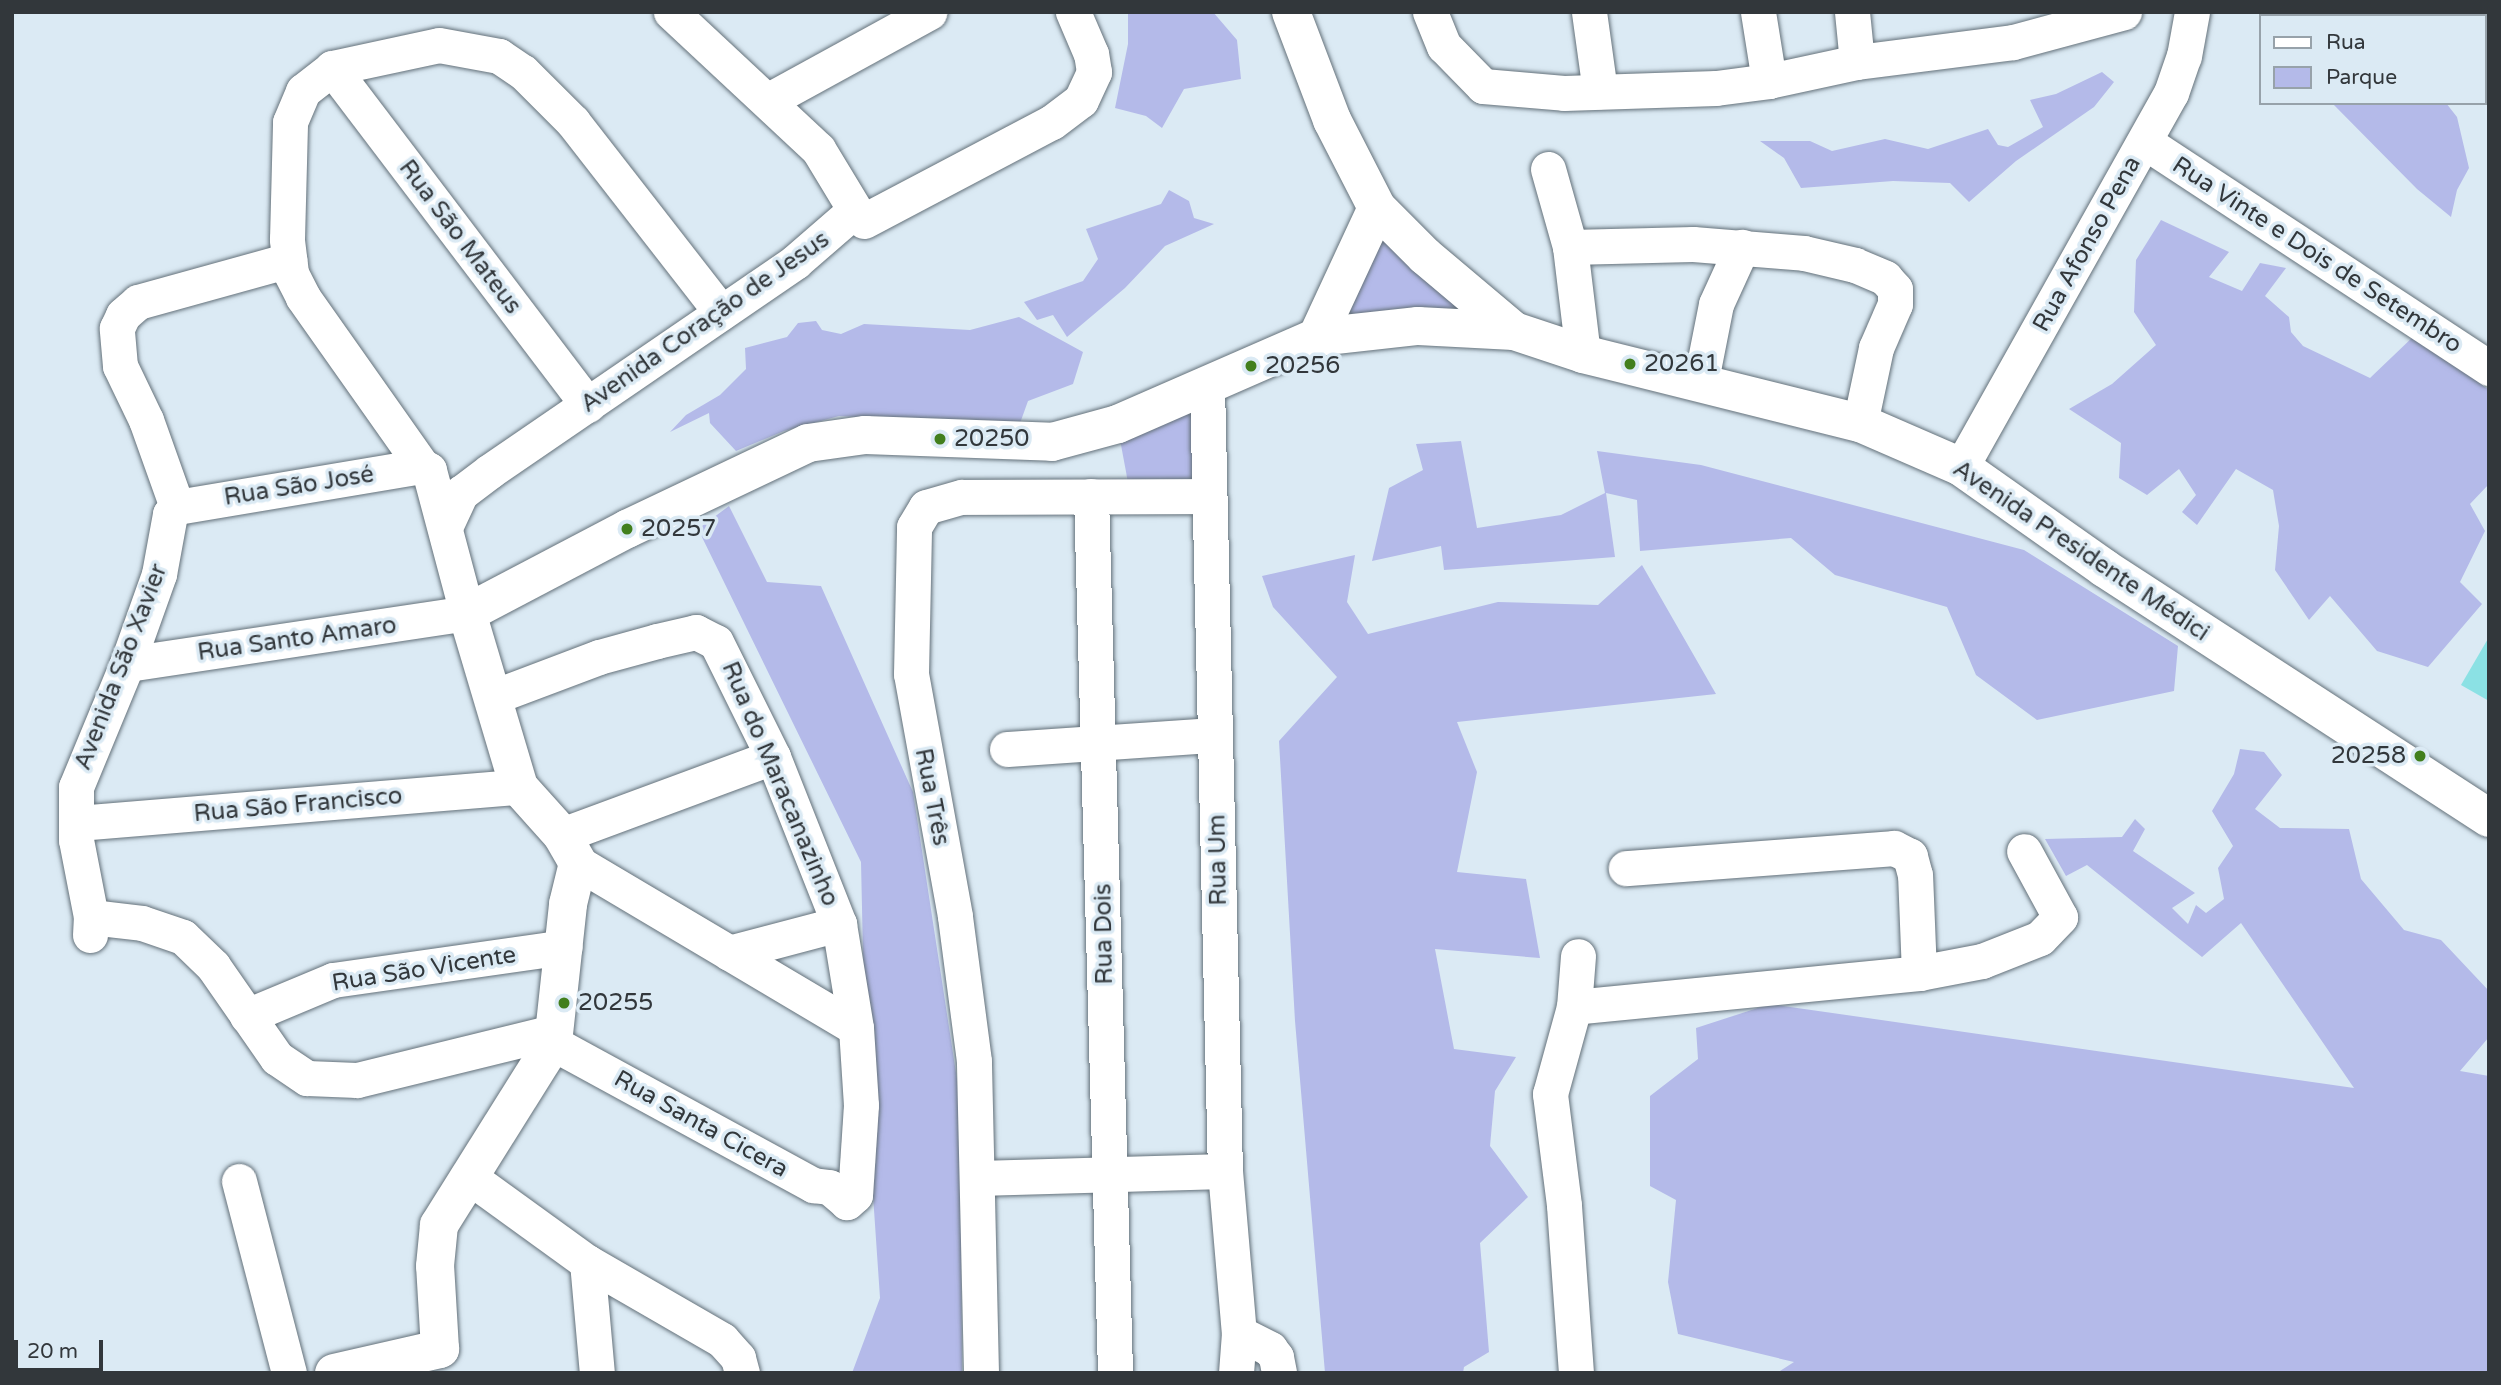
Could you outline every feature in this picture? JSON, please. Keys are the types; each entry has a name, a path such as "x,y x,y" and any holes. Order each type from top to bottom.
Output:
{"main road":[{"name":"Avenida Presidente Médici","path":"1291,12 1332,120 1377,208 1425,256 1514,331"},
{"path":"1317,337 1377,208"},
{"name":"Avenida Presidente Médici","path":"467,613 582,552 808,443 865,435 1052,442 1118,424 1317,337 1418,326 1514,331 1583,354 1701,380 1860,423 1961,467 2104,568 2489,818"},
{"path":"342,1372 441,1361 436,1242 439,1225 553,1038 565,947 570,849 519,787 467,613"}],"street":[{"name":"Avenida Coração de Jesus","path":"445,527 461,493 795,262 855,210 828,161 769,100 671,12"},
{"path":"769,100 930,12"},
{"path":"864,221 1052,122 1081,100 1094,72 1091,54 1073,12"},
{"path":"1430,12 1455,61 1483,86 1539,93 1716,88 1769,81 2012,27 2124,12"},
{"path":"1588,12 1600,91"},
{"path":"1758,12 1769,81"},
{"path":"1852,12 1857,62"},
{"name":"Rua Afonso Pena","path":"1961,467 2171,93 2184,56 2192,12"},
{"path":"467,613 436,486 429,470 422,466 303,297 289,260 290,122 303,91 332,68 439,45 499,56 541,88 573,122 721,312"},
{"name":"Rua São Mateus","path":"332,68 589,405"},
{"name":"Rua Vinte e Dois de Setembro","path":"2145,142 2489,368"},
{"path":"1548,169 1570,247 1583,354"},
{"path":"1570,247 1742,247 1804,253 1855,265 1885,278 1895,289 1895,304 1876,348 1860,423"},
{"path":"1701,380 1716,304 1742,247"},
{"path":"177,506 161,456 120,366 115,338 122,315 130,306 151,298 289,260"},
{"name":"Rua Um","path":"1207,386 1225,1171 1239,1333 1236,1373"},
{"name":"Rua São José","path":"177,506 422,466"},
{"name":"Rua Três","path":"981,1373 978,1178 965,979 911,674 914,527 922,510 938,502 985,496 1208,496"},
{"name":"Rua Dois","path":"1091,496 1107,1175 1115,1373"},
{"name":"Avenida São Xavier","path":"177,506 170,514 159,574 127,664 78,778 77,823 90,926 142,923 183,937 213,966 247,1016 285,1064 307,1078 327,1082 378,1076 553,1038"},
{"name":"Rua Santo Amaro","path":"127,664 467,613"},
{"name":"Rua do Maracanazinho","path":"493,697 599,657 703,633 721,648 773,757 839,924 856,1028 860,1174 857,1191 847,1202"},
{"path":"1007,749 1214,735"},
{"path":"570,849 773,757"},
{"name":"Rua São Francisco","path":"77,823 519,787"},
{"path":"1626,868 1894,848 1910,856 1915,875 1919,973"},
{"path":"570,849 729,953 856,1028"},
{"path":"1574,1007 1919,973 1982,961 2040,938 2060,917 2024,851"},
{"path":"729,953 839,924"},
{"name":"Rua São Vicente","path":"247,1016 333,981 565,947"},
{"path":"1576,1373 1564,1205 1550,1094 1574,1007 1578,956"},
{"name":"Rua Santa Cicera","path":"553,1038 813,1185 829,1186 847,1202"},
{"path":"978,1178 1225,1171"},
{"path":"468,1176 587,1262 714,1335 740,1365"},
{"path":"239,1181 289,1373"},
{"path":"587,1262 597,1373"},
{"path":"1239,1333 1270,1349 1276,1357 1279,1373"}],"green space":[{"path":"1128,12 1213,12 1237,40 1241,79 1184,89 1162,128 1146,116 1115,108 1128,44"},
{"path":"2102,72 2114,82 2094,107 2016,161 1969,202 1950,183 1893,181 1801,188 1784,158 1760,141 1810,141 1832,151 1885,139 1928,149 1988,129 1998,145 2008,147 2043,127 2030,100 2056,94"},
{"path":"2334,105 2448,105 2457,117 2469,168 2457,190 2451,217 2417,189"},
{"path":"1169,190 1189,201 1194,218 1214,224 1165,246 1125,288 1067,337 1053,315 1037,320 1024,302 1083,281 1098,259 1086,229 1161,204"},
{"path":"2161,220 2229,252 2209,277 2242,291 2260,263 2286,268 2265,296 2289,317 2291,332 2303,346 2370,378 2415,335 2489,390 2489,484 2470,504 2485,531 2460,582 2482,604 2428,667 2377,651 2330,596 2309,620 2275,570 2279,526 2273,490 2236,469 2197,525 2182,512 2196,495 2179,469 2147,495 2119,478 2121,443 2069,409 2112,384 2156,345 2134,312 2136,260"},
{"path":"1366,229 1511,322 1318,332"},
{"path":"1019,317 1083,352 1073,384 1028,401 1019,426 839,416 784,431 736,451 710,423 709,413 670,432 686,415 720,395 746,369 745,348 787,337 798,323 816,321 822,330 841,334 864,324 970,330"},
{"path":"1200,410 1192,491 1129,488 1119,434"},
{"path":"1461,441 1477,528 1561,515 1605,493 1597,451 1701,465 2024,550 2178,646 2174,691 2037,720 1976,675 1947,607 1835,575 1791,538 1640,551 1637,500 1606,493 1615,557 1444,570 1441,546 1372,561 1389,488 1423,470 1416,444"},
{"path":"729,506 767,582 821,586 913,792 960,1099 962,1373 852,1373 880,1298 866,1092 861,862 698,529"},
{"path":"1355,555 1347,602 1368,634 1498,602 1598,605 1642,565 1716,694 1457,722 1477,772 1457,872 1526,879 1540,958 1435,949 1454,1049 1516,1057 1495,1091 1490,1146 1528,1197 1480,1243 1489,1352 1464,1367 1463,1373 1325,1373 1295,1021 1279,741 1337,677 1273,607 1262,576"},
{"path":"2240,749 2264,752 2282,775 2255,809 2280,828 2349,829 2361,879 2404,930 2441,940 2489,991 2489,1037 2460,1071 2489,1076 2489,1373 1777,1373 1794,1362 1678,1334 1668,1282 1676,1200 1650,1186 1650,1096 1698,1059 1696,1028 1770,1004 2354,1088 2241,923 2202,957 2087,865 2066,876 2045,839 2122,837 2135,819 2145,829 2133,851 2195,893 2172,908 2188,924 2196,905 2206,913 2224,899 2218,868 2233,846 2212,811 2234,774"}],"shaded area":[{"path":"2489,637 2489,701 2461,685"}],"place":[{"name":"20261","path":"1630,364"},
{"name":"20256","path":"1251,366"},
{"name":"20250","path":"940,439"},
{"name":"20257","path":"627,529"},
{"name":"20258","path":"2420,756"},
{"name":"20255","path":"564,1003"}]}
